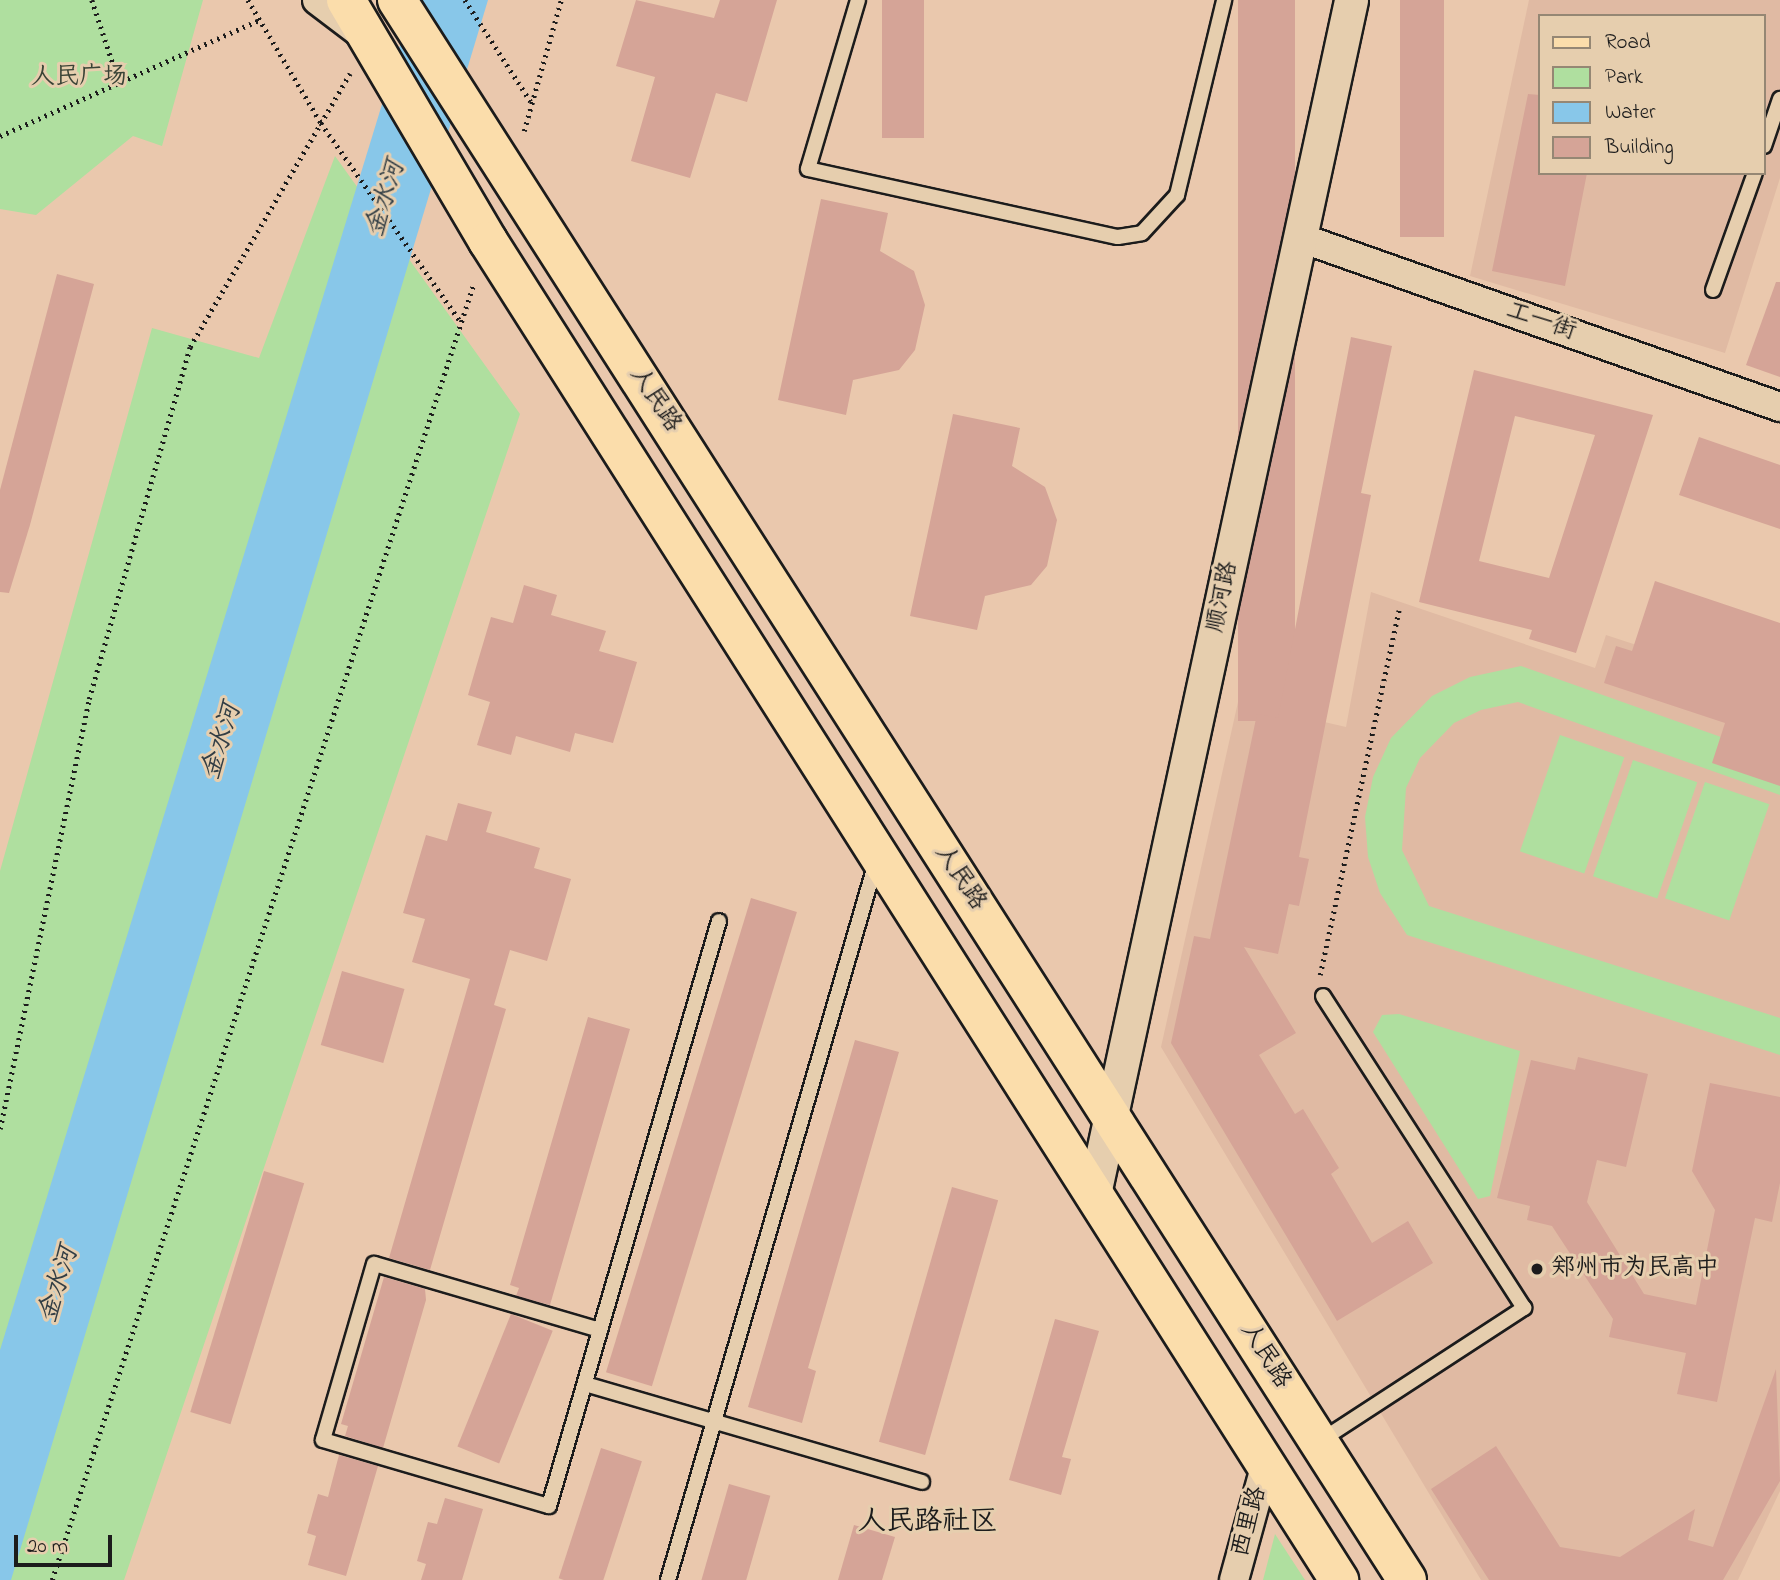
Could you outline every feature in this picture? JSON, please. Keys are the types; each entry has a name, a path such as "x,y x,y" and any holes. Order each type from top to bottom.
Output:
{"main road":[{"path":"346,0 488,241 1339,1580"},
{"name":"人民路","path":"397,0 1408,1580"}],"street":[{"path":"317,0 370,40"},
{"name":"顺河路","path":"1094,1194 1351,0"},
{"name":"工一街","path":"1301,238 1780,407"},
{"name":"西里路","path":"1234,1580 1265,1464"}],"lane":[{"path":"858,0 808,169 1118,237 1142,233 1177,195 1224,0"},
{"path":"1766,140 1780,99"},
{"path":"1713,290 1754,175"},
{"path":"668,1580 878,855"},
{"path":"600,1330 374,1264 323,1440 549,1506 719,921"},
{"path":"1319,1442 1524,1308 1322,996"},
{"path":"584,1384 922,1482"}],"path":[{"path":"92,0 120,85"},
{"path":"248,0 322,124 461,321"},
{"path":"465,0 532,103"},
{"path":"511,176 561,0"},
{"path":"0,136 120,85 261,19"},
{"path":"0,1129 89,699 190,347 370,40"},
{"path":"52,1580 488,241"},
{"path":"1322,996 1319,962 1399,610"}],"shaded area":[{"path":"1529,0 1780,0 1780,178 1725,353 1470,276"},
{"name":"郑州市为民高中","path":"1371,592 1595,668 1606,635 1780,692 1780,1491 1738,1580 1481,1580 1161,1047 1238,702 1346,727"}],"green space":[{"name":"人民广场","path":"0,0 203,0 162,146 133,136 36,215 0,209"},
{"path":"335,156 520,414 124,1580 0,1580 0,871 152,328 259,358"},
{"path":"1521,666 1780,758 1780,795 1518,702 1481,710 1454,723 1420,758 1406,788 1402,850 1429,906 1780,1018 1780,1055 1407,935 1380,893 1368,857 1365,817 1373,777 1391,738 1432,696 1470,677"},
{"path":"1560,735 1624,757 1584,873 1520,851"},
{"path":"1633,760 1697,782 1657,898 1593,876"},
{"path":"1705,782 1769,804 1729,920 1665,898"},
{"path":"1399,1014 1520,1051 1490,1196 1478,1199 1373,1032 1382,1015"},
{"path":"1275,1534 1305,1580 1263,1580"}],"water":[{"name":"金水河","path":"414,0 488,0 11,1580 0,1580 0,1350"}],"building":[{"path":"636,0 714,18 720,0 777,0 747,102 716,93 690,178 631,161 655,77 616,66"},
{"path":"882,0 924,0 924,138 882,138"},
{"path":"1238,0 1295,0 1295,721 1238,721"},
{"path":"1400,0 1444,0 1444,237 1400,237"},
{"path":"1528,94 1538,95 1538,175 1587,175 1565,286 1492,271"},
{"path":"821,199 888,213 880,251 914,271 925,305 915,350 899,370 853,380 846,415 778,400"},
{"path":"57,274 94,284 30,525 9,593 0,592 0,490"},
{"path":"1776,282 1780,282 1780,377 1746,365"},
{"path":"1351,337 1392,346 1361,493 1371,495 1299,857 1309,859 1299,906 1289,904 1278,954 1244,947 1296,1033 1259,1055 1295,1114 1303,1109 1339,1168 1331,1174 1372,1243 1408,1221 1433,1263 1337,1321 1171,1043 1194,936 1210,939 1257,714 1278,718"},
{"path":"1474,370 1653,415 1576,653 1529,639 1532,630 1419,602","holes":["1515,416 1595,435 1549,578 1479,561"]},
{"path":"953,414 1020,428 1012,466 1045,487 1057,520 1047,566 1031,585 985,596 977,630 910,616"},
{"path":"1699,437 1780,465 1780,529 1679,495"},
{"path":"1655,581 1780,623 1780,786 1712,763 1725,723 1604,683 1616,646 1632,651"},
{"path":"524,585 557,595 551,615 606,631 599,651 637,662 613,743 575,733 570,752 516,736 511,755 477,745 490,702 468,695 477,664 491,617 513,623"},
{"path":"458,803 492,812 486,832 540,848 534,868 571,879 547,961 510,950 494,1005 506,1009 430,1270 389,1258 470,979 412,962 425,919 403,913 426,835 447,841"},
{"path":"751,898 797,912 652,1386 606,1372"},
{"path":"342,971 404,989 383,1063 321,1045"},
{"path":"588,1017 630,1029 550,1305 516,1296 519,1288 510,1285"},
{"path":"855,1040 899,1052 808,1368 816,1371 802,1423 748,1407"},
{"path":"1578,1057 1648,1074 1626,1167 1597,1160 1587,1202 1644,1294 1696,1305 1715,1210 1692,1171 1710,1083 1780,1097 1780,1183 1772,1222 1755,1218 1717,1402 1677,1394 1686,1353 1609,1337 1613,1319 1552,1226 1527,1220 1530,1206 1497,1198 1531,1060 1575,1070"},
{"path":"264,1171 304,1183 230,1424 190,1412"},
{"path":"952,1187 998,1200 925,1455 879,1442"},
{"path":"384,1277 425,1289 426,1300 383,1448 345,1436 348,1426 341,1424"},
{"path":"511,1314 553,1331 499,1463 457,1447"},
{"path":"1055,1319 1099,1331 1062,1457 1071,1459 1061,1495 1009,1480"},
{"path":"1776,1369 1780,1481 1723,1580 1489,1580 1431,1489 1496,1446 1560,1547 1620,1557 1695,1509 1688,1540 1713,1547"},
{"path":"601,1448 642,1461 603,1580 559,1578"},
{"path":"339,1455 378,1466 346,1576 308,1565 316,1536 307,1533 318,1494 328,1497"},
{"path":"729,1484 770,1496 746,1580 701,1580"},
{"path":"445,1498 483,1509 462,1580 421,1580 426,1564 417,1561 428,1522 437,1524"},
{"path":"854,1525 895,1537 882,1580 838,1580"}],"place":[{"name":"郑州市为民高中","path":"1537,1269"}],"district":[{"name":"人民路社区","path":"928,1523"}]}
